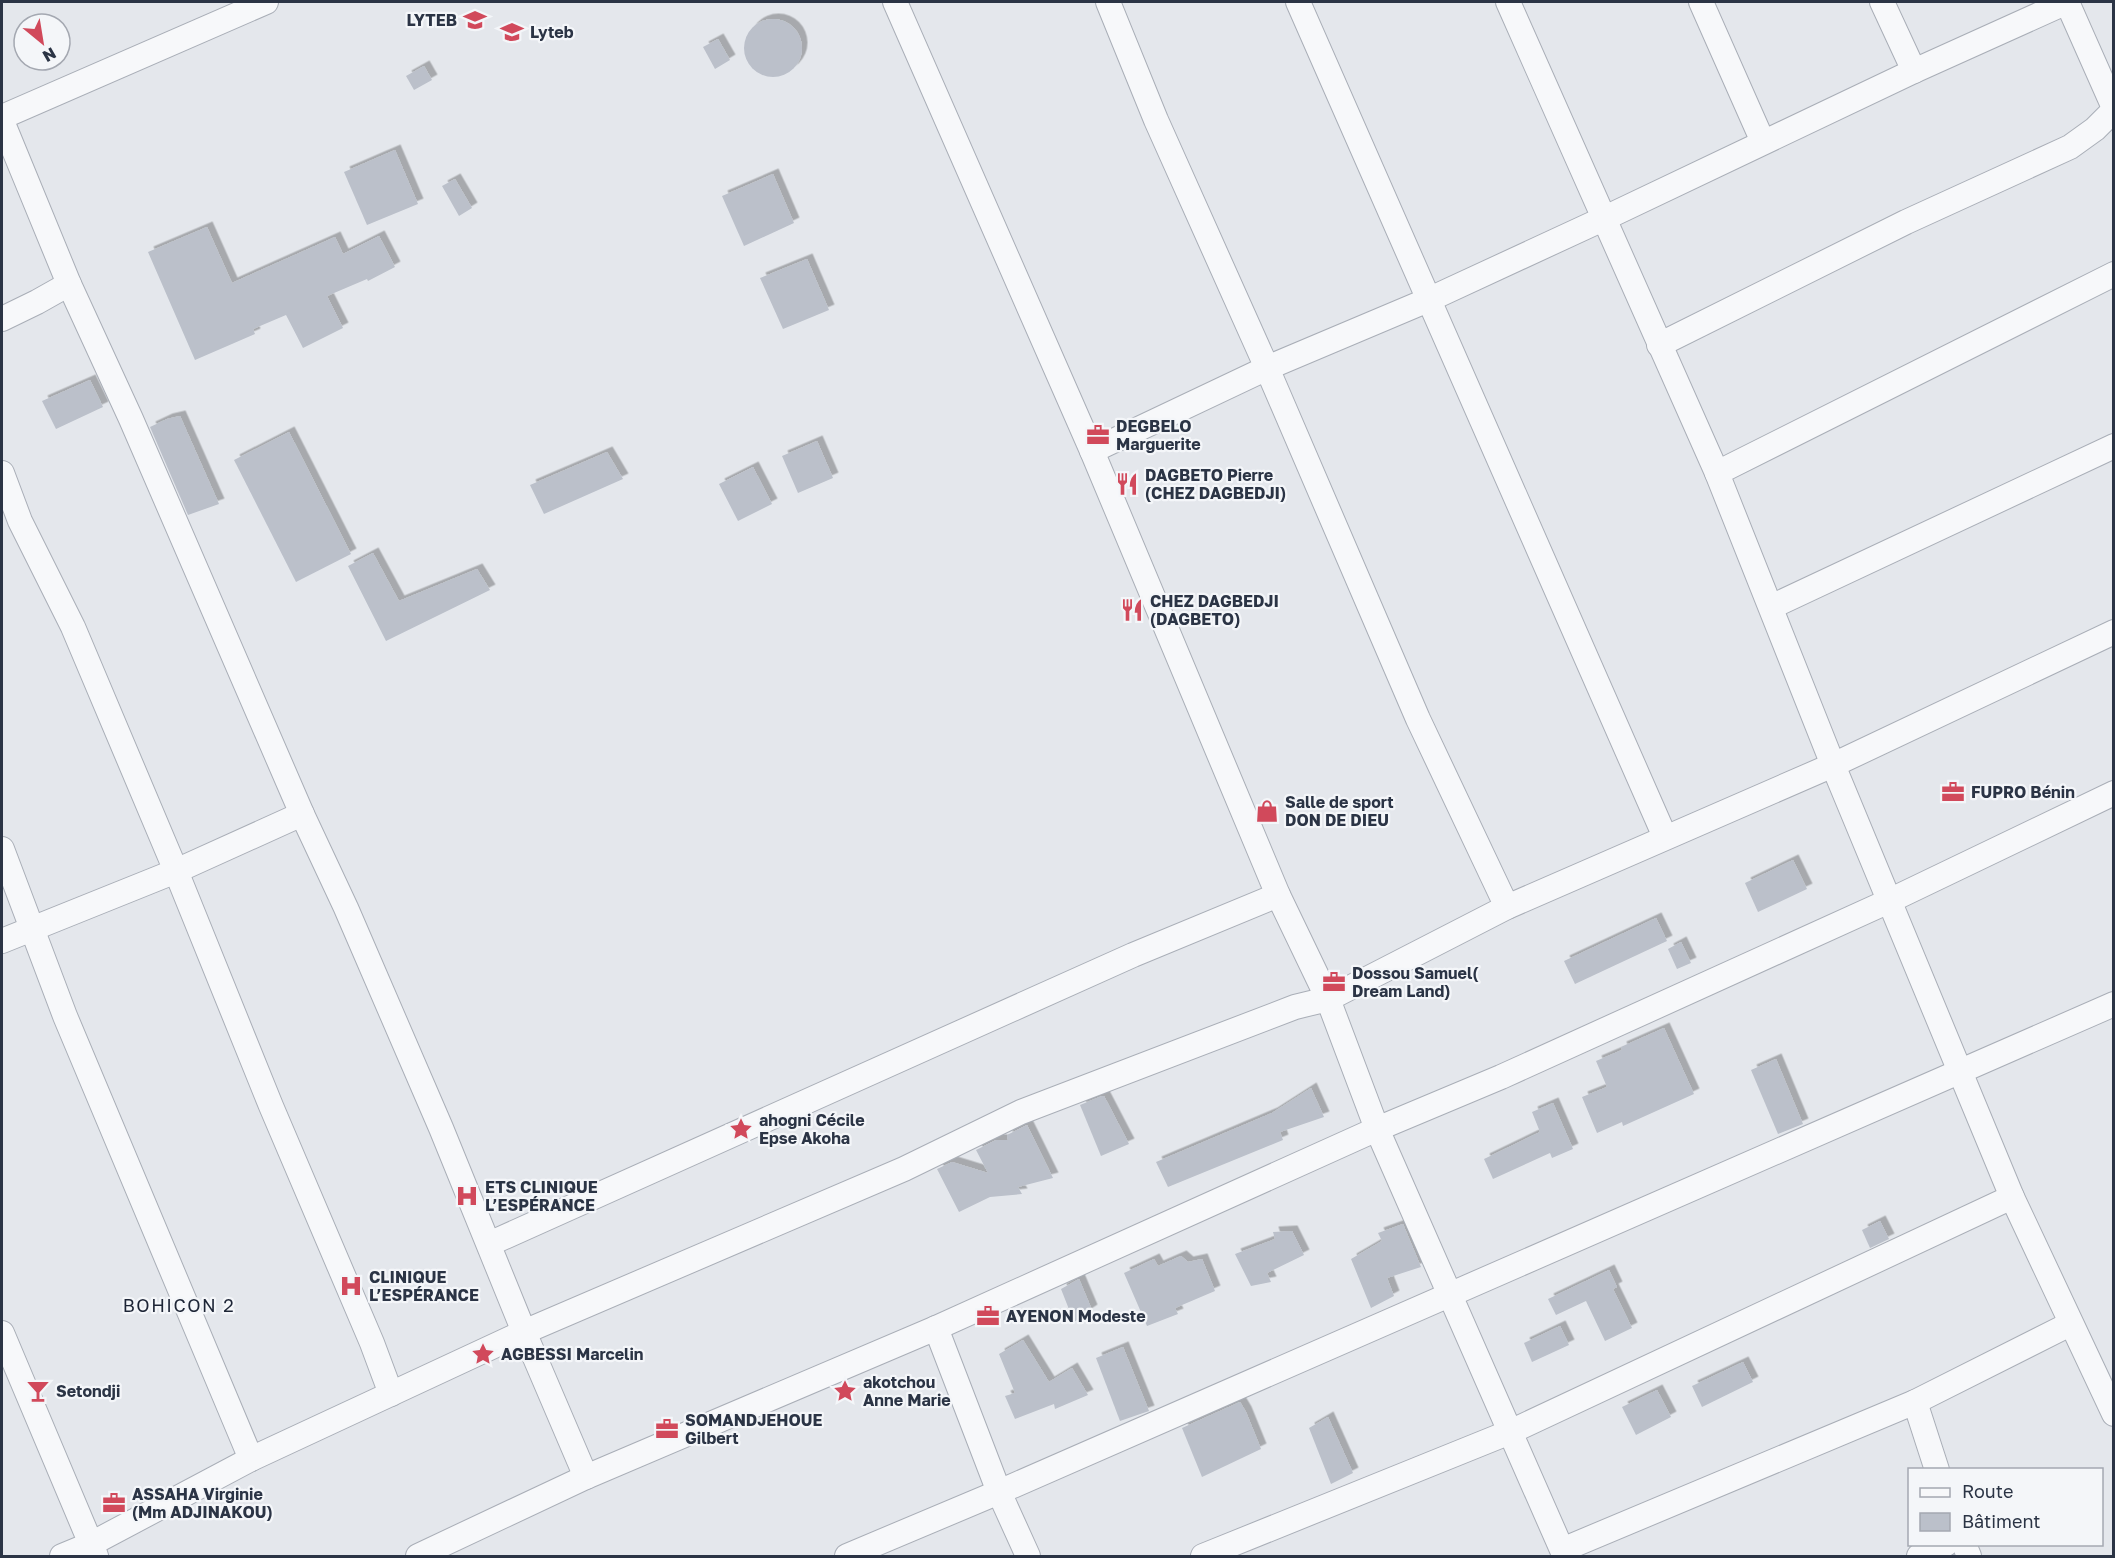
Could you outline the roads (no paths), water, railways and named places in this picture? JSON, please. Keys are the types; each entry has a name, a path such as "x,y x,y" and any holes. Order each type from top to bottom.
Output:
{"street":[{"path":"266,2 2,119 69,284 131,418 302,814 346,908 586,1477"},
{"path":"895,2 1092,451 1278,895 1328,999 1377,1129 1510,1432 1555,1553 1916,1401 2070,1324"},
{"path":"1108,2 1156,120 1267,368 1418,719 1507,907"},
{"path":"1298,2 1665,837"},
{"path":"1508,2 1717,473 1833,765 2012,1197 2114,1414"},
{"path":"1701,2 1763,142"},
{"path":"1882,2 1914,70"},
{"path":"1092,451 1267,368 1428,300 1603,219 2042,7 2067,2 2114,109 2095,129 2070,147 1906,222 1659,345"},
{"path":"1717,473 2114,274"},
{"path":"2,319 69,284"},
{"path":"1772,607 2114,446"},
{"path":"2,473 20,520 73,627 176,871 271,1106 372,1343 391,1394"},
{"path":"62,1557 94,1550 251,1459 524,1332 904,1169 1021,1112 1295,1007 1328,999 1507,907 1833,765 2114,632"},
{"path":"418,1557 586,1477 936,1328 1377,1129 1501,1077 1889,901 2114,793"},
{"path":"2,941 176,871 302,814"},
{"path":"2,849 65,1016 251,1459"},
{"path":"489,1244 1132,955 1278,895"},
{"path":"847,1557 2114,1004"},
{"path":"1203,1557 1510,1432 2012,1197"},
{"path":"936,1328 999,1492 1028,1557"},
{"path":"2,1333 94,1550"},
{"path":"1916,1401 1936,1468"},
{"path":"1919,1557 1944,1546"}],"place":[{"name":"LYTEB","path":"475,20"},
{"name":"Lyteb","path":"512,32"},
{"name":"DEGBELO Marguerite","path":"1098,435"},
{"name":"DAGBETO Pierre (CHEZ DAGBEDJI)","path":"1127,484"},
{"name":"CHEZ DAGBEDJI (DAGBETO)","path":"1132,610"},
{"name":"FUPRO Bénin","path":"1953,792"},
{"name":"Salle de sport DON DE DIEU","path":"1267,811"},
{"name":"Dossou Samuel( Dream Land)","path":"1334,982"},
{"name":"ahogni Cécile Epse Akoha","path":"741,1129"},
{"name":"ETS CLINIQUE L’ESPÉRANCE","path":"467,1196"},
{"name":"CLINIQUE L’ESPÉRANCE","path":"351,1286"},
{"name":"AYENON Modeste","path":"988,1316"},
{"name":"AGBESSI Marcelin","path":"483,1354"},
{"name":"Setondji","path":"38,1391"},
{"name":"akotchou Anne Marie","path":"845,1391"},
{"name":"SOMANDJEHOUE Gilbert","path":"667,1429"},
{"name":"ASSAHA Virginie (Mm ADJINAKOU)","path":"114,1503"}],"district":[{"name":"BOHICON 2","path":"179,1305"}]}
